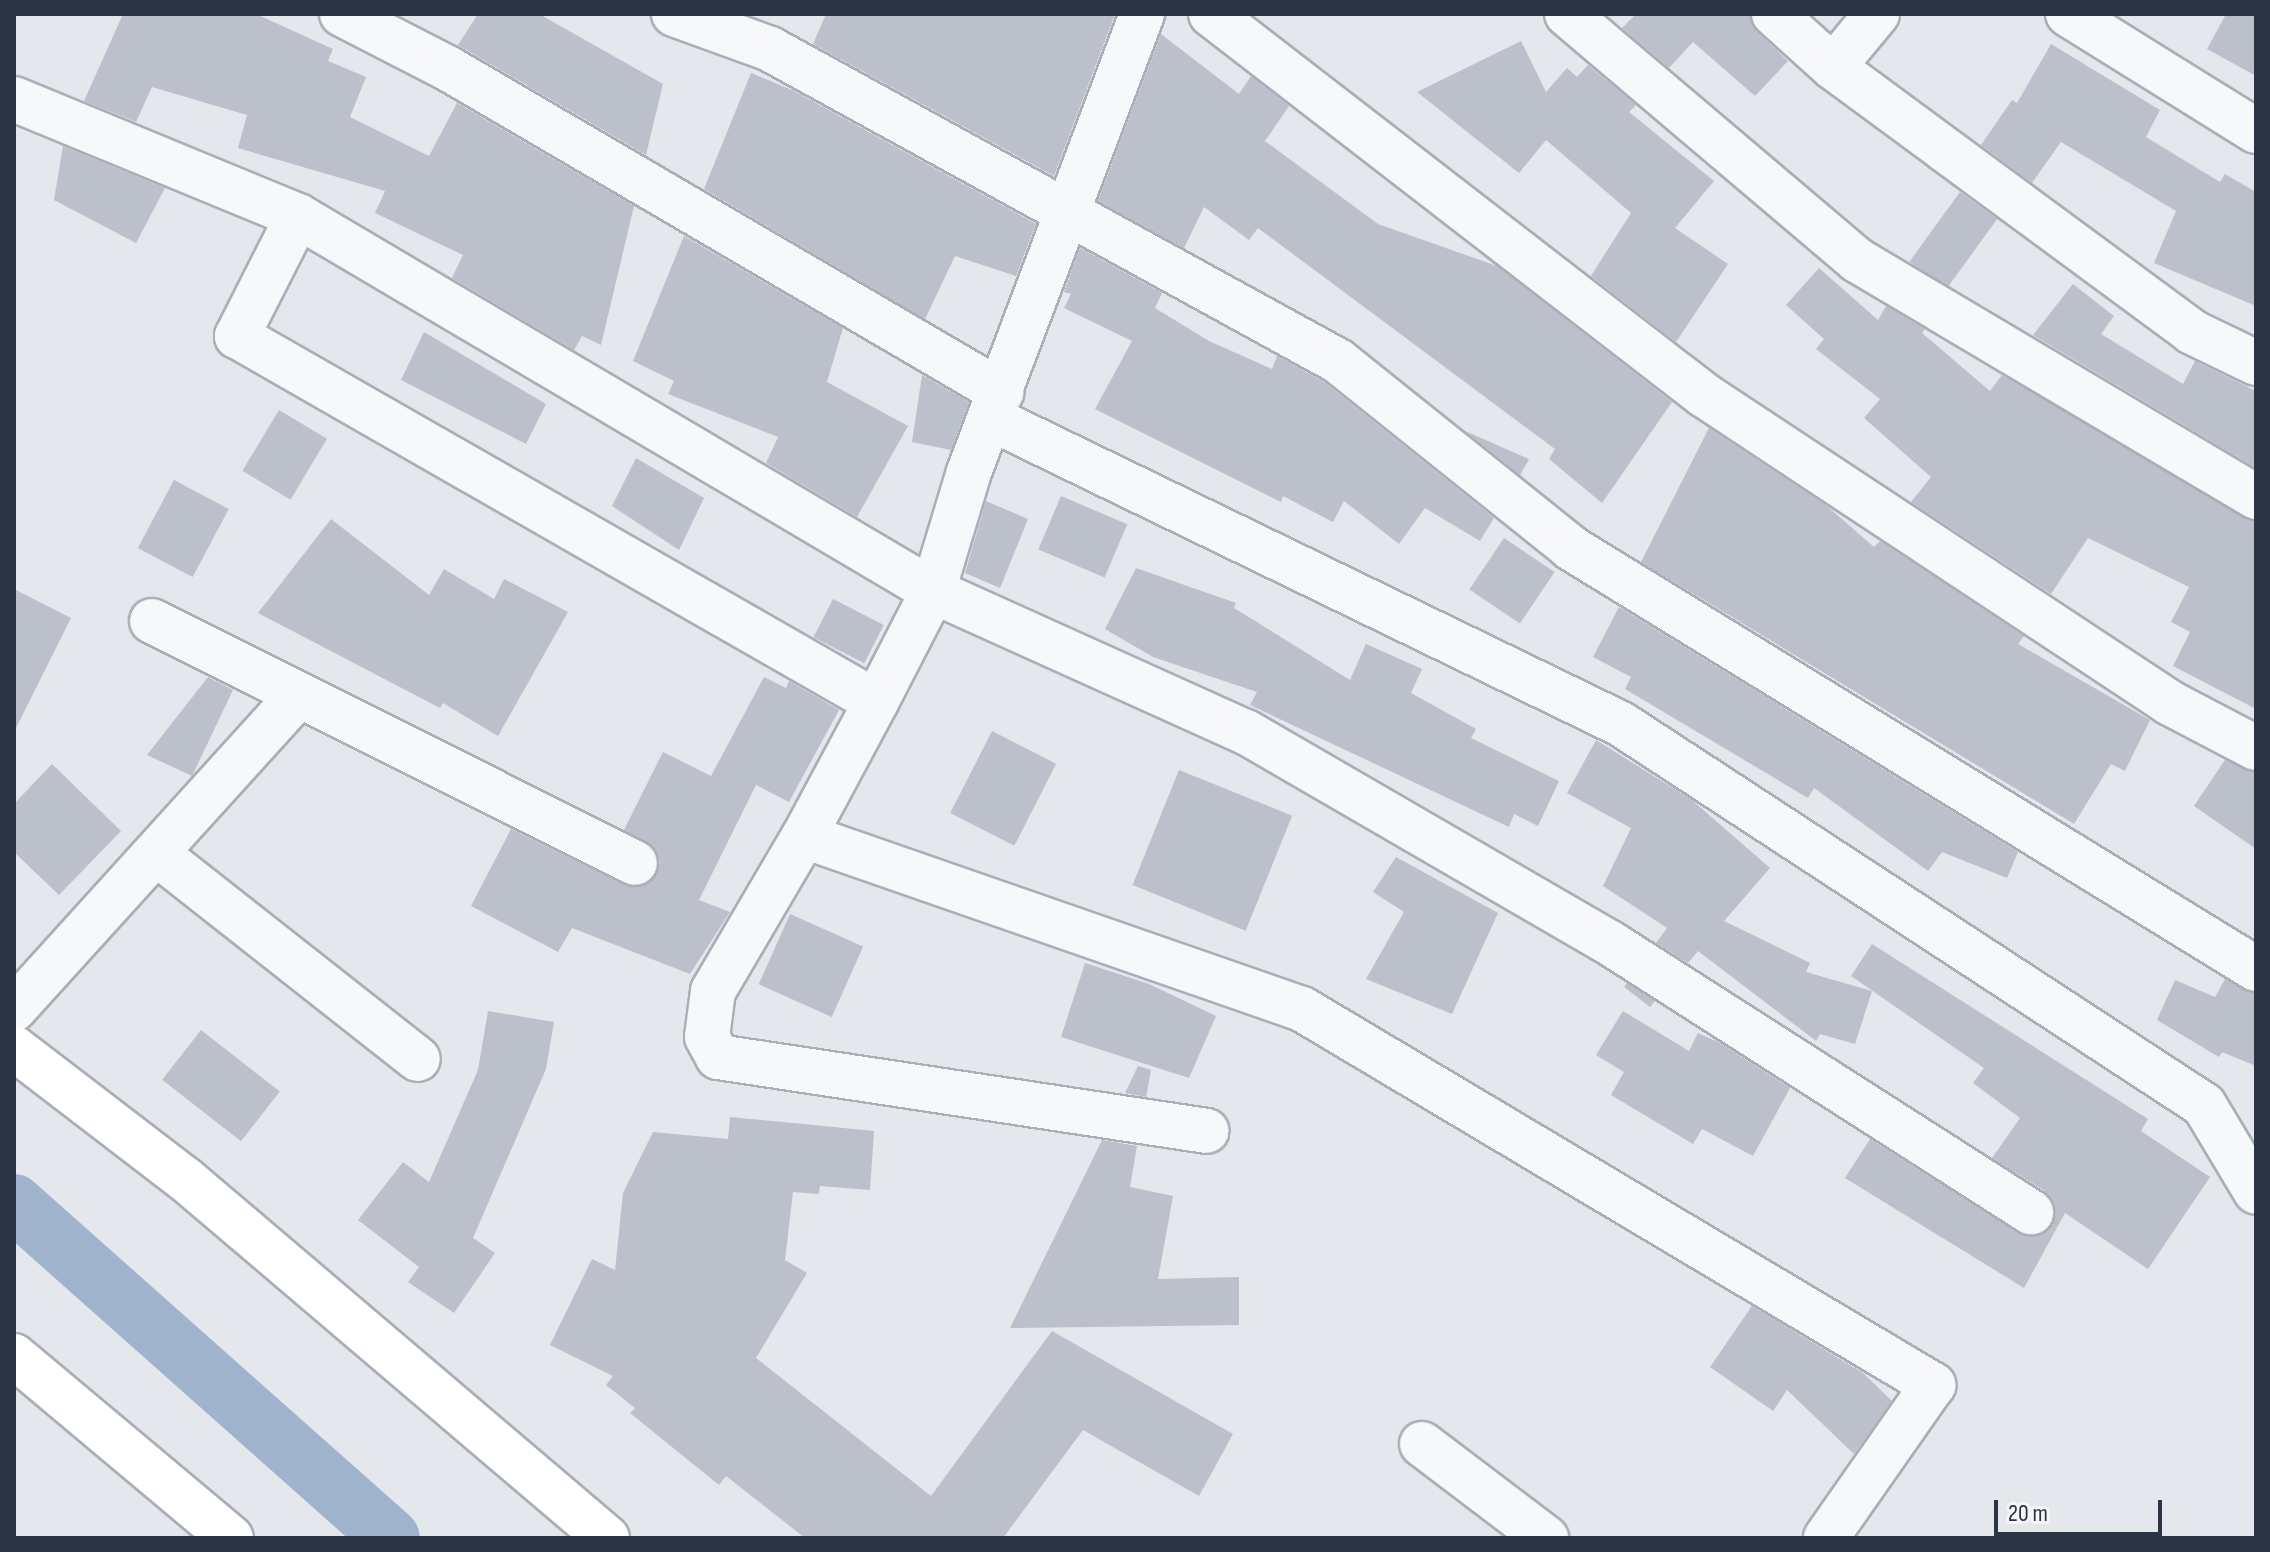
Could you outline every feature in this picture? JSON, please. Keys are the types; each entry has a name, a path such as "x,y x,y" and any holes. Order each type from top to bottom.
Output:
{"main road":[{"path":"14,1048 185,1179 605,1537"},
{"path":"14,1356 231,1538"}],"street":[{"path":"342,14 449,69 995,405 1621,724 2204,1105 2256,1192"},
{"path":"674,14 770,49 1069,218 1338,361 1571,548 2256,969"},
{"path":"1142,14 1069,218 995,405 933,591 804,836 713,991 707,1037 718,1057 1206,1131"},
{"path":"1211,14 1704,395 2170,703 2256,748"},
{"path":"1567,14 1857,260 2256,497"},
{"path":"1774,14 1833,67 2192,332 2256,363"},
{"path":"1833,67 1877,14"},
{"path":"2068,14 2256,131"},
{"path":"14,99 298,216 933,591 1246,732 1610,943 2031,1212"},
{"path":"298,216 237,336 876,702"},
{"path":"152,621 635,863"},
{"path":"14,1009 299,695"},
{"path":"804,836 1302,1009 1933,1385 1826,1538"},
{"path":"156,853 418,1059"},
{"path":"1422,1444 1524,1531"}],"building":[{"path":"123,14 256,14 333,49 328,61 366,77 350,117 429,156 457,103 634,206 601,345 582,336 574,350 452,278 463,255 375,213 385,191 238,148 247,115 152,87 136,122 84,101"},
{"path":"478,14 539,14 663,84 646,155 458,45"},
{"path":"826,14 1115,14 1054,176 813,44"},
{"path":"1636,14 1750,14 1757,32 1788,61 1755,96 1693,42 1669,68 1622,28"},
{"path":"2226,14 2256,14 2256,76 2207,49"},
{"path":"1161,34 1239,94 1251,76 1289,106 1265,141 1378,224 1497,266 1672,402 1602,503 1549,459 1555,449 1258,228 1249,240 1204,207 1184,248 1098,201"},
{"path":"1521,41 1546,92 1567,68 1577,77 1588,65 1636,105 1629,112 1714,181 1675,228 1728,264 1676,342 1591,276 1631,213 1546,140 1519,173 1417,92"},
{"path":"2051,44 2160,110 2146,137 2220,182 2225,174 2256,192 2256,306 2154,263 2176,211 2061,142 2032,183 1981,145 2012,100 2017,103"},
{"path":"751,73 792,90 1036,224 1016,276 955,256 925,319 704,189"},
{"path":"63,146 165,188 136,243 54,200"},
{"path":"1960,192 1997,219 1947,289 1909,262"},
{"path":"684,236 843,328 827,382 908,426 857,517 766,463 778,437 668,394 674,381 633,361"},
{"path":"1080,248 1162,293 1155,308 1209,341 1272,369 1277,356 1324,382 1494,518 1480,541 1425,508 1399,544 1344,501 1333,522 1283,496 1281,502 1095,409 1132,341 1064,308 1071,294 1064,292"},
{"path":"1819,268 1878,320 1886,306 1925,329 1922,333 1990,391 2002,375 2256,522 2256,709 2173,666 2190,632 2171,622 2189,587 2088,538 2051,594 1911,502 1931,477 1864,418 1880,399 1816,349 1824,339 1786,305"},
{"path":"2073,284 2114,316 2101,334 2183,384 2195,361 2256,391 2256,468 2033,335"},
{"path":"424,332 546,404 526,444 401,380"},
{"path":"922,375 969,402 951,450 912,442"},
{"path":"279,410 327,439 290,500 242,471"},
{"path":"1709,428 1827,506 1874,547 1880,541 2024,636 2018,644 2150,720 2125,771 2111,764 2074,824 1641,562"},
{"path":"1465,431 1529,459 1520,475"},
{"path":"636,458 704,498 679,550 612,506"},
{"path":"174,480 229,509 193,577 138,548"},
{"path":"1061,496 1127,524 1105,578 1038,549"},
{"path":"986,501 1028,519 1000,588 965,573"},
{"path":"331,519 429,595 444,569 494,599 504,579 568,612 498,736 443,703 440,708 258,613"},
{"path":"1504,538 1555,572 1520,624 1469,589"},
{"path":"1136,568 1236,603 1234,608 1350,680 1366,644 1422,669 1411,693 1476,729 1471,738 1559,781 1538,826 1514,814 1509,827 1250,705 1257,692 1153,657 1105,629"},
{"path":"14,589 71,618 14,732"},
{"path":"833,599 884,625 864,663 813,637"},
{"path":"1619,607 2018,852 2007,878 1942,852 1928,871 1814,788 1808,798 1625,689 1631,677 1593,657"},
{"path":"208,677 233,690 192,776 147,755"},
{"path":"764,677 786,688 789,681 839,710 789,802 756,785 699,900 730,912 690,974 572,928 558,952 471,906 511,829 624,885 649,883 660,862 656,850 624,830 663,752 711,776"},
{"path":"992,731 1056,764 1014,846 950,813"},
{"path":"1596,740 1692,800 1770,868 1724,921 1810,963 1806,972 1872,991 1855,1044 1820,1034 1816,1041 1698,951 1688,963 1656,943 1667,928 1603,886 1631,828 1567,793"},
{"path":"2225,760 2256,773 2256,849 2194,806"},
{"path":"52,764 121,831 59,895 14,852 14,804"},
{"path":"1179,770 1292,816 1246,931 1133,885"},
{"path":"1396,857 1498,913 1452,1014 1366,979 1404,912 1373,892"},
{"path":"790,914 863,947 832,1017 759,984"},
{"path":"1872,944 2148,1119 2141,1131 2210,1177 2148,1269 2065,1213 2024,1288 1845,1178 1870,1139 2018,1233 2042,1234 2056,1214 2045,1191 1992,1158 2020,1118 1973,1083 1984,1068 1851,976"},
{"path":"1085,963 1149,984 1216,1016 1189,1078 1061,1037"},
{"path":"2225,979 2256,994 2256,1066 2222,1052 2219,1057 2157,1020 2175,980 2215,997"},
{"path":"1627,983 1655,1001 1650,1007 1624,987"},
{"path":"488,1011 554,1022 546,1069 473,1238 495,1253 454,1313 408,1282 419,1267 358,1220 403,1162 429,1182 478,1070"},
{"path":"1623,1011 1689,1051 1698,1033 1720,1043 1790,1088 1753,1156 1702,1129 1693,1144 1611,1095 1624,1072 1596,1055"},
{"path":"201,1030 280,1092 241,1141 162,1080"},
{"path":"1138,1066 1151,1070 1146,1097 1125,1093"},
{"path":"730,1117 874,1131 870,1190 820,1186 819,1194 793,1192 785,1260 807,1273 756,1358 931,1496 1052,1331 1233,1434 1199,1496 1083,1430 1003,1538 805,1538 726,1476 719,1485 630,1413 635,1408 606,1385 613,1376 550,1345 592,1259 615,1270 623,1193 653,1132 728,1139"},
{"path":"1102,1140 1137,1146 1130,1187 1173,1196 1158,1279 1239,1277 1239,1325 1010,1328"},
{"path":"1752,1306 1863,1373 1892,1401 1854,1454 1787,1390 1773,1411 1710,1367"}],"waterway":[{"path":"14,1203 391,1538"}]}
